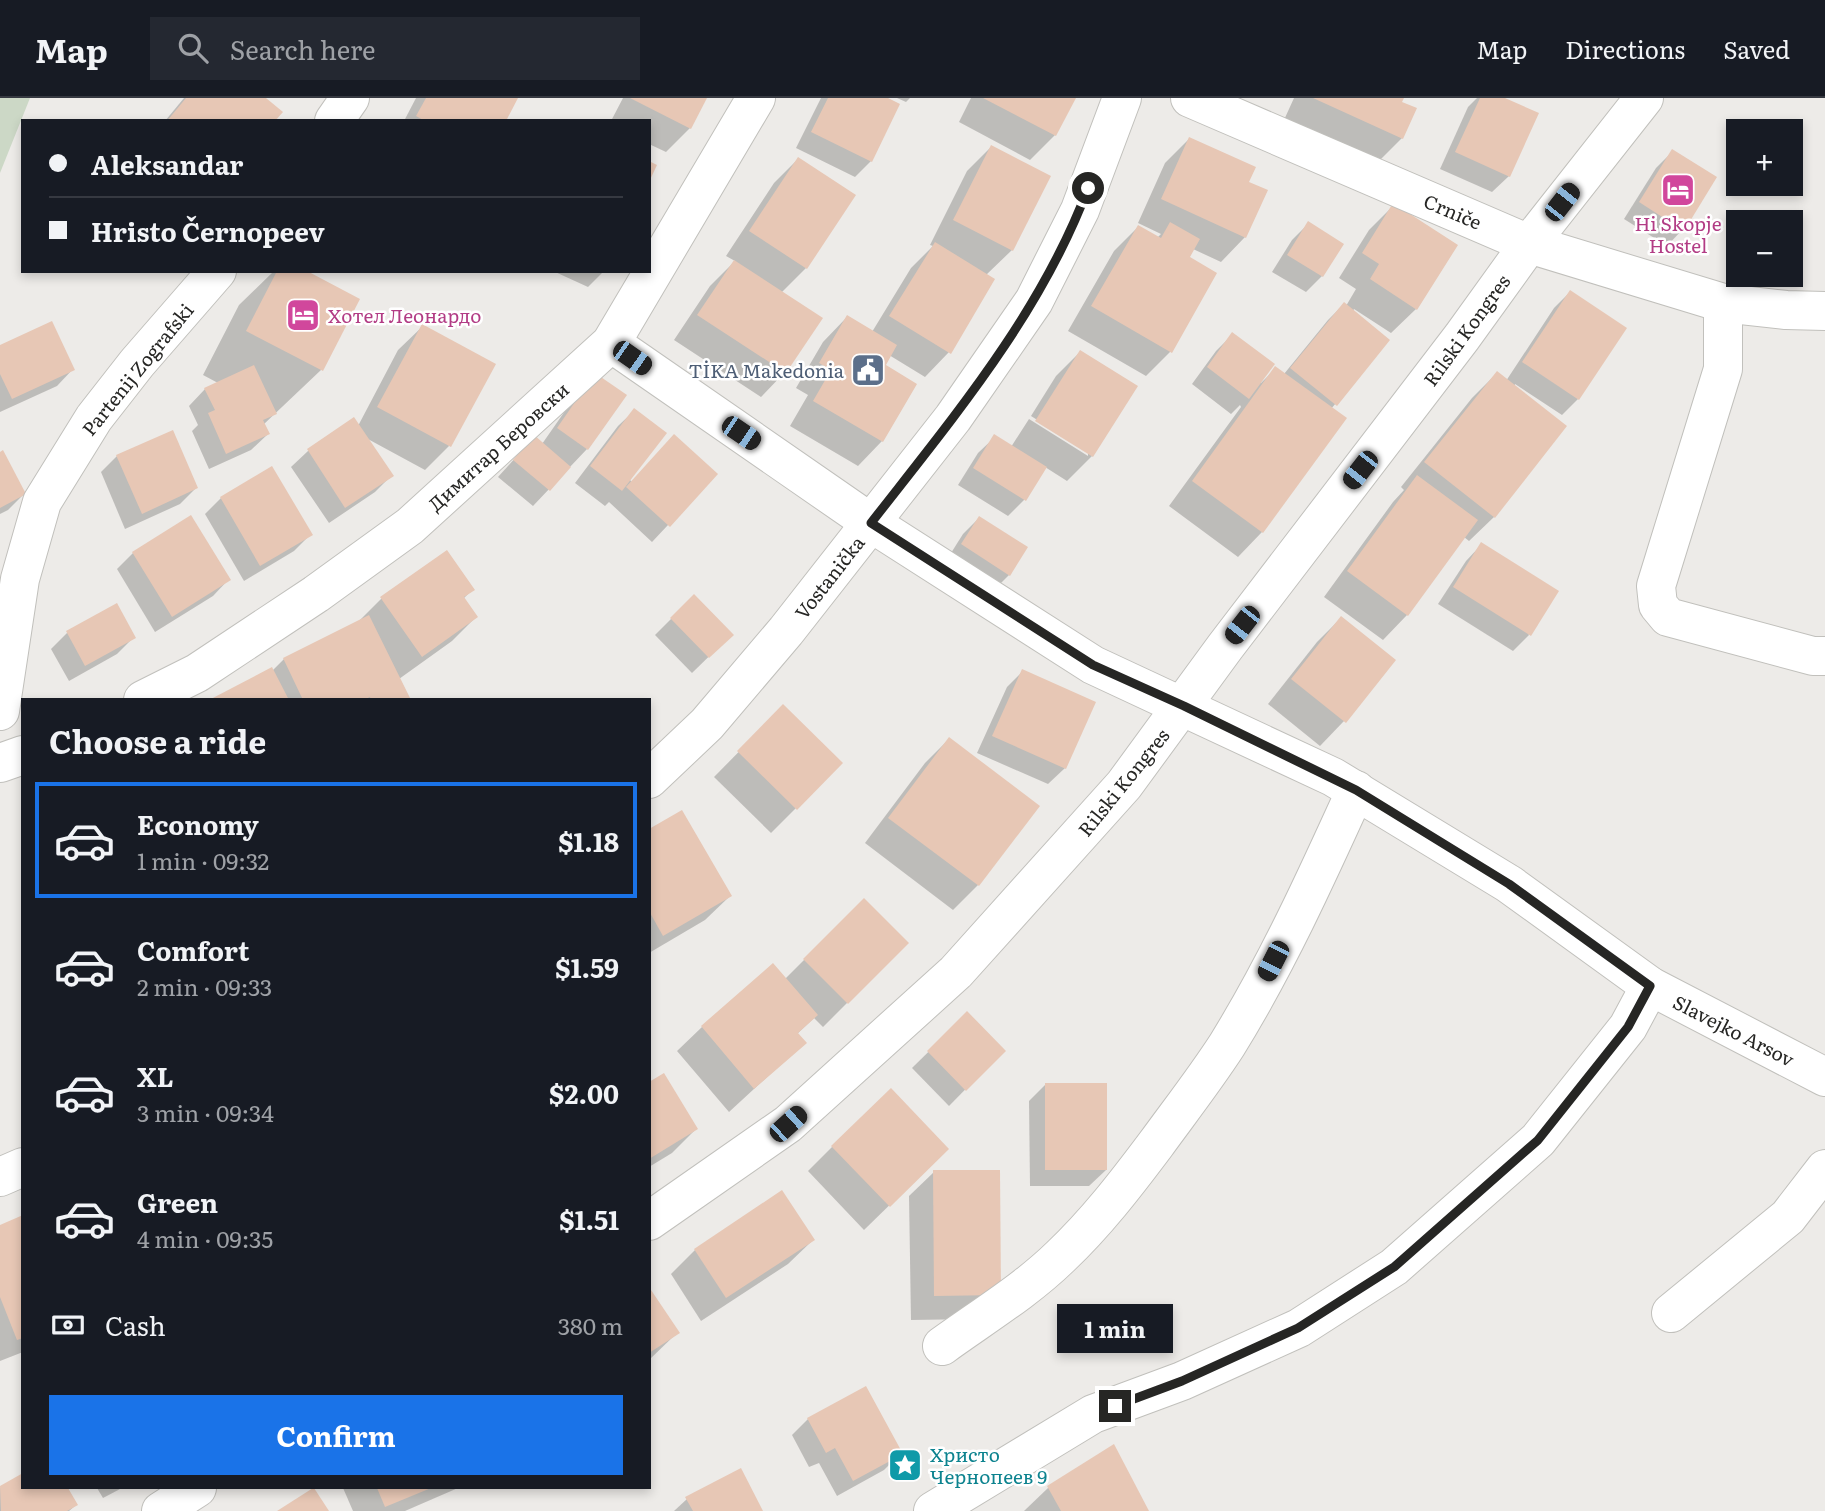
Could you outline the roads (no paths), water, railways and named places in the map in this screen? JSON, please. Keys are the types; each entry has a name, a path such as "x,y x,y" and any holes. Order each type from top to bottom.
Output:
{"street":[{"path":"335,119 350,98"},
{"name":"Димитар Беровски","path":"147,698 197,673 316,594 410,526 611,344 756,98"},
{"name":"Vostanička","path":"651,777 707,724 786,631 953,418 1034,301 1080,210 1122,98"},
{"name":"Crniče","path":"1190,98 1529,244 1723,303 1786,310 1825,310"},
{"name":"Rilski Kongres","path":"651,1220 788,1124 956,972 1125,785 1225,647 1529,244 1644,98"},
{"name":"Partenij Zografski","path":"0,711 20,579 42,502 94,418 137,363 215,273"},
{"path":"1723,303 1723,369 1656,586 1658,605 1668,617 1813,656 1825,656"},
{"name":"Slavejko Arsov","path":"611,344 871,523 1093,665 1356,790 1509,884 1650,986 1825,1077"},
{"path":"0,763 21,756"},
{"path":"942,1346 1023,1289 1059,1258 1095,1222 1154,1146 1226,1046 1263,982 1356,790"},
{"path":"933,1511 1093,1415 1182,1381 1298,1328 1394,1267 1538,1140 1628,1027 1650,986"},
{"path":"0,1177 21,1168"},
{"path":"1671,1313 1788,1217 1825,1169"},
{"path":"161,1511 195,1489"}],"place":[{"name":"Hi Skopje Hostel","path":"1678,190"},
{"name":"Хотел Леонардо","path":"303,315"},
{"name":"TİKA Makedonia","path":"868,370"},
{"name":"Христо Чернопеев 9","path":"905,1465"}]}
